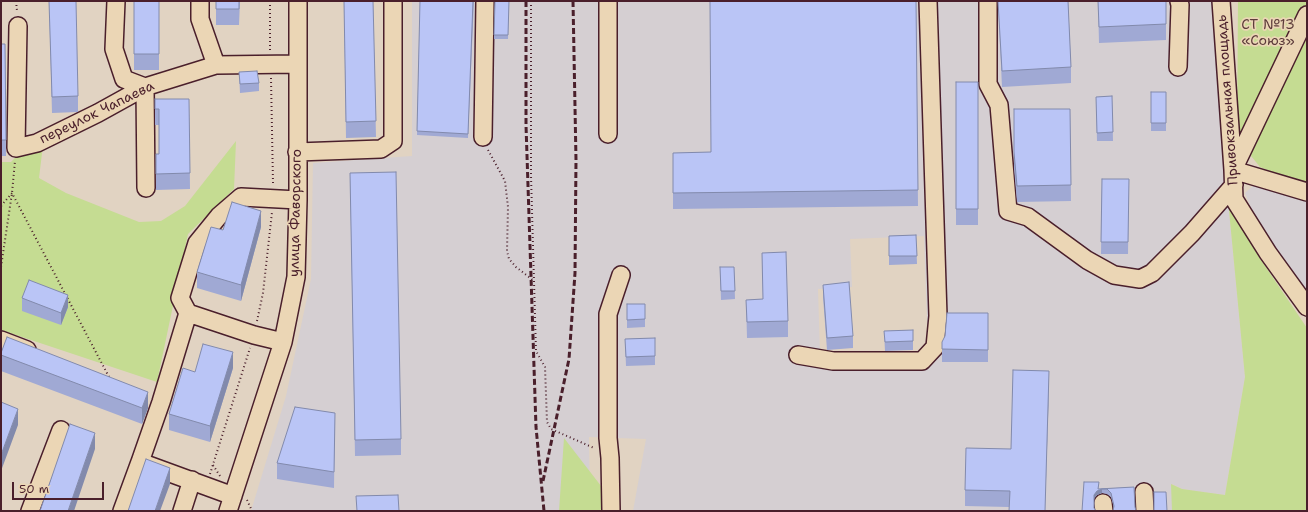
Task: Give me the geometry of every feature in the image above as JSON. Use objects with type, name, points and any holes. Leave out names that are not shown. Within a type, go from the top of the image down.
[{"type":"street","points":[[116,1],[114,49],[124,79],[145,87],[146,188]]},
{"type":"street","points":[[200,1],[200,19],[216,65]]},
{"type":"street","name":"улица Фаворского","points":[[236,502],[283,342],[296,277],[298,200],[298,1]]},
{"type":"street","points":[[297,152],[381,149],[394,141],[393,1]]},
{"type":"street","points":[[483,137],[485,1]]},
{"type":"street","points":[[608,1],[608,134]]},
{"type":"street","points":[[798,355],[833,361],[922,361],[935,347],[938,316],[928,1]]},
{"type":"street","points":[[988,1],[988,84],[999,105],[1008,211],[1028,217],[1087,260],[1114,274],[1140,279],[1152,273],[1192,233],[1234,185],[1307,15]]},
{"type":"street","points":[[1178,67],[1179,1]]},
{"type":"street","name":"Привокзальная площадь","points":[[1221,1],[1234,185]]},
{"type":"street","name":"переулок Чапаева","points":[[18,26],[16,148],[37,143],[145,87],[216,65],[297,64]]},
{"type":"street","points":[[1234,185],[1307,192]]},
{"type":"street","points":[[1234,185],[1268,253],[1307,307]]},
{"type":"street","points":[[283,342],[254,335],[188,313],[180,298],[196,243],[219,216],[241,197],[298,200]]},
{"type":"street","points":[[611,511],[608,438],[608,314],[621,275]]},
{"type":"street","points":[[122,511],[140,462],[154,399],[188,313]]},
{"type":"street","points":[[1,340],[45,357]]},
{"type":"street","points":[[30,511],[61,430]]},
{"type":"street","points":[[140,462],[207,481],[236,502]]},
{"type":"street","points":[[182,511],[207,481]]},
{"type":"street","points":[[1144,492],[1145,511]]},
{"type":"path","points":[[207,481],[254,335],[263,293],[273,199],[270,1]]},
{"type":"path","points":[[531,1],[531,176],[536,351],[546,367],[547,422],[551,429],[594,448],[610,458]]},
{"type":"path","points":[[483,137],[485,145],[505,181],[508,207],[507,251],[509,259],[516,267],[534,281]]},
{"type":"path","points":[[1,267],[12,193],[16,148]]},
{"type":"path","points":[[1,206],[12,193]]},
{"type":"path","points":[[12,193],[111,382]]},
{"type":"path","points":[[207,481],[213,465]]},
{"type":"path","points":[[236,502],[252,511]]},
{"type":"shaded area","points":[[412,1],[1216,1],[1228,200],[1245,377],[1225,495],[1182,489],[1172,484],[1172,511],[633,511],[646,439],[589,437],[590,511],[251,511],[286,396],[311,279],[313,163],[412,156]],"holes":[[[924,236],[928,351],[820,354],[818,289],[852,287],[850,239]]]},
{"type":"shaded area","points":[[1255,184],[1307,199],[1307,292],[1262,236],[1245,193]]},
{"type":"green space","name":"СТ №13 «Союз»","points":[[1238,1],[1307,1],[1307,186],[1260,167],[1247,151],[1237,147]]},
{"type":"green space","points":[[34,138],[43,145],[39,178],[66,193],[139,222],[161,221],[185,206],[236,141],[234,189],[188,234],[157,382],[1,330],[1,162],[11,162]]},
{"type":"green space","points":[[1228,200],[1259,257],[1307,328],[1307,511],[1172,511],[1171,484],[1182,489],[1225,495],[1245,377]]},
{"type":"green space","points":[[564,438],[608,495],[607,511],[559,511]]},
{"type":"building","points":[[49,1],[76,1],[78,96],[52,97]]},
{"type":"building","points":[[134,1],[159,1],[159,54],[134,54]]},
{"type":"building","points":[[216,1],[239,1],[239,9],[216,9]]},
{"type":"building","points":[[344,1],[373,1],[376,121],[346,122]]},
{"type":"building","points":[[420,1],[473,1],[468,134],[417,131]]},
{"type":"building","points":[[495,1],[509,1],[508,35],[494,35]]},
{"type":"building","points":[[710,1],[916,1],[918,190],[673,193],[673,153],[711,152]]},
{"type":"building","points":[[998,1],[1068,1],[1071,67],[1002,71]]},
{"type":"building","points":[[1098,1],[1166,1],[1166,24],[1099,27]]},
{"type":"building","points":[[1,44],[5,44],[6,140],[1,140]]},
{"type":"building","points":[[257,71],[259,83],[240,84],[239,72]]},
{"type":"building","points":[[956,82],[978,82],[978,209],[956,209]]},
{"type":"building","points":[[1151,92],[1166,92],[1166,123],[1151,123]]},
{"type":"building","points":[[1112,96],[1113,132],[1097,133],[1096,97]]},
{"type":"building","points":[[155,99],[189,99],[190,173],[156,174],[156,154],[159,154],[159,109],[155,109]]},
{"type":"building","points":[[1014,109],[1070,109],[1071,185],[1017,186],[1014,152]]},
{"type":"building","points":[[396,172],[401,439],[355,440],[350,173]]},
{"type":"building","points":[[1102,179],[1129,179],[1128,242],[1101,242]]},
{"type":"building","points":[[232,202],[261,211],[241,285],[197,272],[211,227],[223,230]]},
{"type":"building","points":[[916,235],[917,256],[889,256],[889,236]]},
{"type":"building","points":[[786,252],[788,321],[747,322],[746,300],[763,299],[762,253]]},
{"type":"building","points":[[720,267],[734,267],[735,291],[721,291]]},
{"type":"building","points":[[29,280],[68,295],[61,313],[22,298]]},
{"type":"building","points":[[849,282],[853,336],[827,338],[823,285]]},
{"type":"building","points":[[627,304],[645,304],[645,319],[627,320]]},
{"type":"building","points":[[947,313],[988,313],[988,350],[942,349]]},
{"type":"building","points":[[913,330],[913,341],[885,342],[884,331]]},
{"type":"building","points":[[7,337],[148,392],[142,408],[1,355]]},
{"type":"building","points":[[655,338],[655,356],[626,357],[625,339]]},
{"type":"building","points":[[203,344],[233,352],[210,426],[169,414],[183,368],[195,372]]},
{"type":"building","points":[[1013,370],[1049,371],[1045,511],[1009,511],[1010,491],[965,490],[966,448],[1011,449]]},
{"type":"building","points":[[1,402],[18,409],[1,455]]},
{"type":"building","points":[[295,407],[335,413],[334,472],[277,463]]},
{"type":"building","points":[[70,424],[95,433],[68,511],[40,511]]},
{"type":"building","points":[[146,459],[170,468],[155,511],[128,511]]},
{"type":"building","points":[[1084,482],[1099,482],[1098,489],[1134,487],[1136,511],[1113,511],[1114,506],[1111,493],[1107,489],[1102,489],[1097,491],[1094,495],[1094,508],[1096,511],[1082,511]]},
{"type":"building","points":[[1154,492],[1166,492],[1167,511],[1154,511]]},
{"type":"building","points":[[398,495],[399,511],[357,511],[356,496]]},
{"type":"railway","points":[[526,1],[526,125],[536,427],[544,511]]},
{"type":"railway","points":[[543,481],[569,359],[575,273],[576,160],[573,1]]}]
